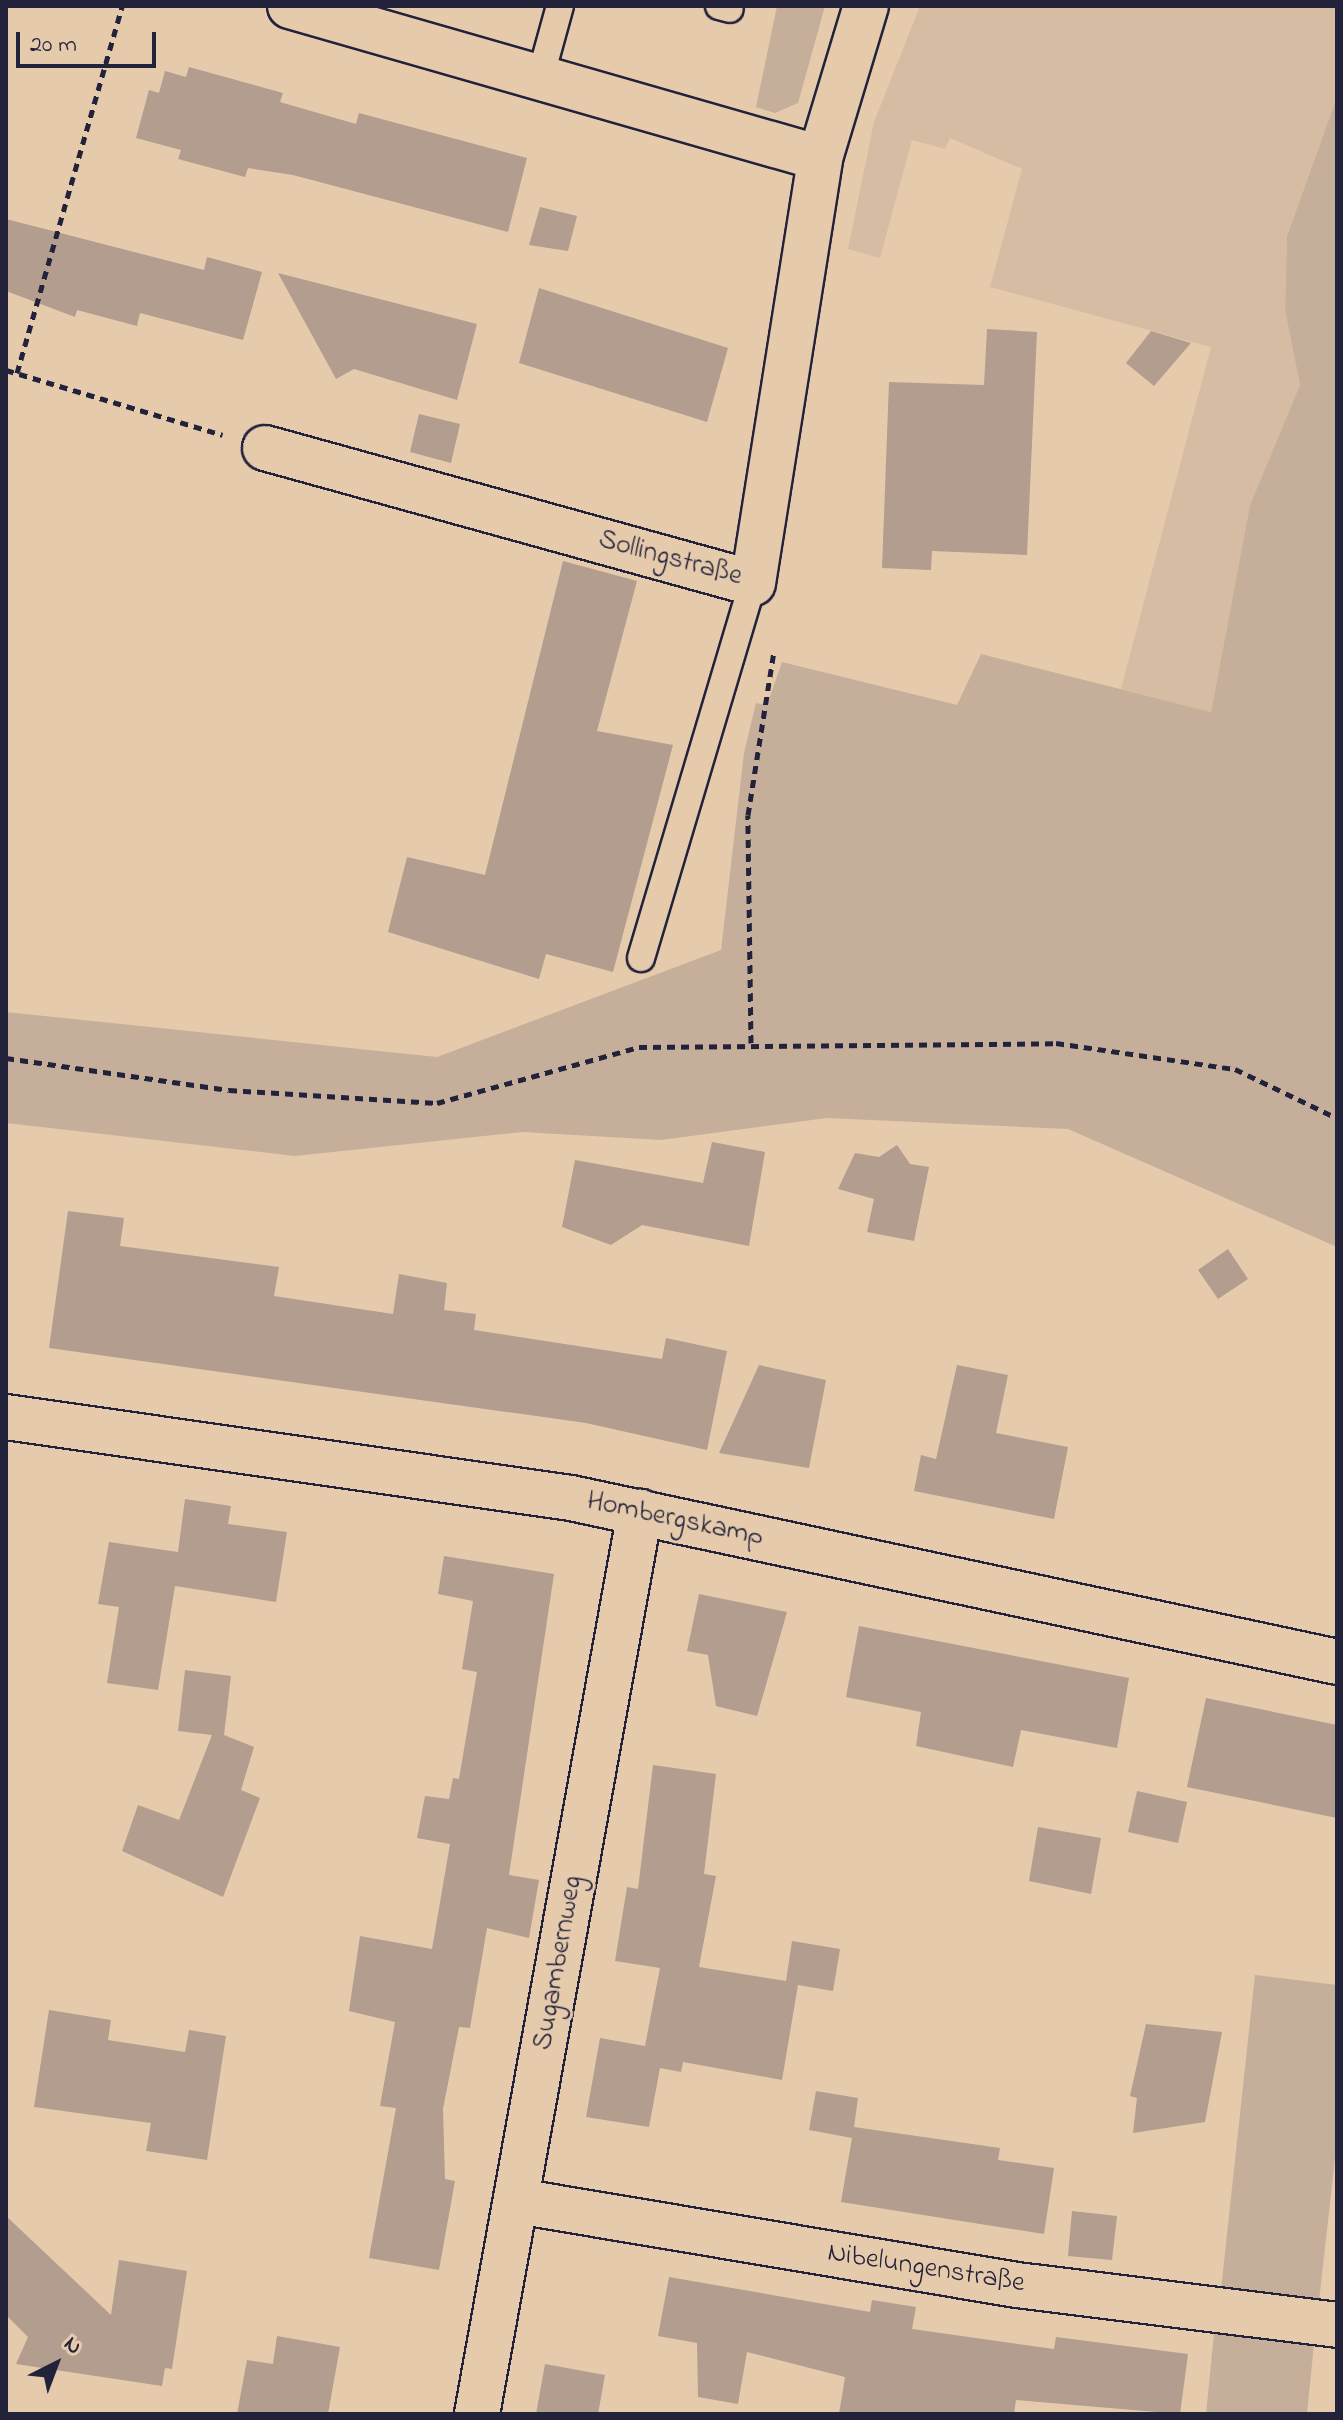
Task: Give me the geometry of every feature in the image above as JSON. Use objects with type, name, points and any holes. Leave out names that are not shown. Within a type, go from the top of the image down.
[{"type":"street","points":[[290,6],[539,82],[820,158]]},
{"type":"street","name":"Sollingstraße","points":[[265,448],[753,583],[820,158],[866,6]]},
{"type":"street","name":"Hombergskamp","points":[[6,1417],[640,1512],[1337,1662]]},
{"type":"street","name":"Sugambernweg","points":[[477,2414],[640,1512]]},
{"type":"street","name":"Nibelungenstraße","points":[[517,2201],[1017,2285],[1337,2325]]},
{"type":"lane","points":[[539,82],[560,6]]},
{"type":"lane","points":[[641,958],[718,722],[753,583]]},
{"type":"path","points":[[17,373],[122,6]]},
{"type":"path","points":[[6,370],[265,448]]},
{"type":"path","points":[[751,1043],[748,815],[758,724],[776,656],[753,583]]},
{"type":"path","points":[[6,1058],[229,1090],[437,1103],[639,1047],[751,1043],[1056,1043],[1235,1069],[1337,1118]]},
{"type":"shaded area","points":[[777,6],[825,6],[798,103],[775,113],[756,107]]},
{"type":"shaded area","points":[[920,6],[1337,6],[1337,97],[1287,236],[1285,310],[1300,385],[1250,505],[1211,712],[1121,689],[1211,347],[990,287],[1022,169],[950,138],[945,149],[912,140],[880,258],[848,249],[874,122]]},
{"type":"shaded area","points":[[1337,97],[1337,1247],[1068,1129],[827,1118],[661,1140],[522,1132],[295,1156],[6,1123],[6,1012],[437,1057],[721,950],[744,753],[756,703],[767,705],[782,662],[957,705],[981,654],[1211,712],[1250,505],[1300,385],[1285,310],[1287,236]]},
{"type":"shaded area","points":[[1255,1975],[1337,1985],[1337,2141],[1318,2310],[1220,2299]]},
{"type":"shaded area","points":[[1214,2333],[1314,2344],[1307,2414],[1206,2414]]},
{"type":"building","points":[[189,67],[283,93],[280,102],[356,124],[359,113],[527,158],[508,232],[293,175],[248,168],[245,177],[178,159],[181,150],[136,138],[149,90],[159,93],[165,71],[186,77]]},
{"type":"building","points":[[540,207],[577,216],[568,251],[529,245]]},
{"type":"building","points":[[6,219],[204,270],[207,257],[262,272],[243,340],[140,313],[137,326],[77,310],[75,317],[6,291]]},
{"type":"building","points":[[278,273],[477,324],[457,400],[354,369],[336,379]]},
{"type":"building","points":[[539,288],[728,348],[707,422],[519,363]]},
{"type":"building","points":[[987,329],[1037,332],[1027,555],[932,551],[931,570],[882,568],[889,382],[984,385]]},
{"type":"building","points":[[1151,331],[1191,343],[1154,386],[1126,363]]},
{"type":"building","points":[[419,414],[460,424],[451,463],[410,452]]},
{"type":"building","points":[[563,561],[637,581],[597,731],[673,745],[613,972],[546,954],[539,979],[388,932],[407,857],[485,875]]},
{"type":"building","points":[[712,1142],[765,1152],[749,1246],[642,1225],[611,1245],[562,1227],[575,1160],[703,1183]]},
{"type":"building","points":[[897,1145],[910,1164],[929,1167],[914,1241],[867,1232],[874,1199],[838,1189],[855,1153],[879,1157]]},
{"type":"building","points":[[68,1211],[124,1218],[120,1246],[279,1267],[274,1296],[393,1314],[399,1274],[447,1283],[444,1310],[476,1314],[474,1330],[662,1359],[666,1338],[727,1351],[707,1450],[586,1423],[49,1348]]},
{"type":"building","points":[[1228,1249],[1248,1279],[1218,1299],[1198,1270]]},
{"type":"building","points":[[759,1365],[826,1380],[809,1468],[719,1453]]},
{"type":"building","points":[[957,1365],[1008,1375],[996,1433],[1068,1447],[1054,1519],[914,1491],[921,1455],[936,1459]]},
{"type":"building","points":[[185,1499],[231,1506],[228,1524],[287,1532],[276,1602],[175,1586],[158,1690],[107,1683],[119,1607],[98,1604],[109,1542],[178,1552]]},
{"type":"building","points":[[444,1556],[554,1574],[509,1875],[539,1880],[529,1938],[487,1928],[470,2028],[459,2027],[443,2109],[445,2179],[455,2181],[439,2270],[369,2258],[396,2108],[380,2106],[395,2022],[349,2011],[360,1936],[432,1949],[450,1844],[417,1838],[425,1796],[449,1799],[453,1778],[459,1779],[477,1672],[462,1669],[473,1601],[438,1594]]},
{"type":"building","points":[[699,1594],[787,1612],[757,1716],[716,1706],[708,1655],[687,1651]]},
{"type":"building","points":[[859,1626],[1129,1678],[1117,1748],[1021,1730],[1013,1767],[916,1746],[921,1712],[846,1697]]},
{"type":"building","points":[[185,1670],[231,1676],[224,1735],[254,1747],[241,1790],[260,1798],[223,1897],[122,1851],[138,1805],[179,1820],[212,1735],[178,1731]]},
{"type":"building","points":[[1206,1698],[1337,1725],[1337,1818],[1187,1787]]},
{"type":"building","points":[[653,1765],[716,1774],[704,1874],[716,1876],[699,1967],[786,1981],[792,1941],[840,1949],[833,1991],[798,1985],[782,2080],[683,2062],[681,2072],[660,2068],[649,2127],[586,2117],[600,2038],[645,2046],[660,1968],[615,1961],[627,1887],[638,1889]]},
{"type":"building","points":[[1137,1791],[1187,1802],[1178,1843],[1128,1832]]},
{"type":"building","points":[[1038,1827],[1101,1838],[1091,1894],[1029,1881]]},
{"type":"building","points":[[49,2010],[111,2020],[108,2040],[185,2052],[189,2030],[226,2036],[207,2160],[146,2151],[151,2123],[34,2107]]},
{"type":"building","points":[[1146,2024],[1222,2032],[1205,2122],[1133,2133],[1137,2098],[1130,2096]]},
{"type":"building","points":[[816,2091],[858,2098],[854,2127],[1000,2148],[998,2160],[1054,2168],[1044,2234],[841,2202],[852,2138],[809,2130]]},
{"type":"building","points":[[1072,2211],[1117,2216],[1112,2260],[1068,2256]]},
{"type":"building","points":[[6,2216],[111,2315],[119,2260],[187,2271],[172,2369],[165,2368],[162,2386],[16,2364],[28,2337],[6,2315]]},
{"type":"building","points":[[669,2277],[870,2312],[872,2300],[916,2307],[912,2329],[1054,2349],[1056,2337],[1188,2354],[1180,2414],[1016,2400],[1014,2414],[839,2414],[845,2377],[747,2352],[738,2404],[698,2397],[697,2343],[658,2336]]},
{"type":"building","points":[[277,2336],[340,2347],[328,2414],[237,2414],[247,2360],[273,2364]]},
{"type":"building","points":[[545,2364],[605,2375],[598,2414],[536,2414]]}]
